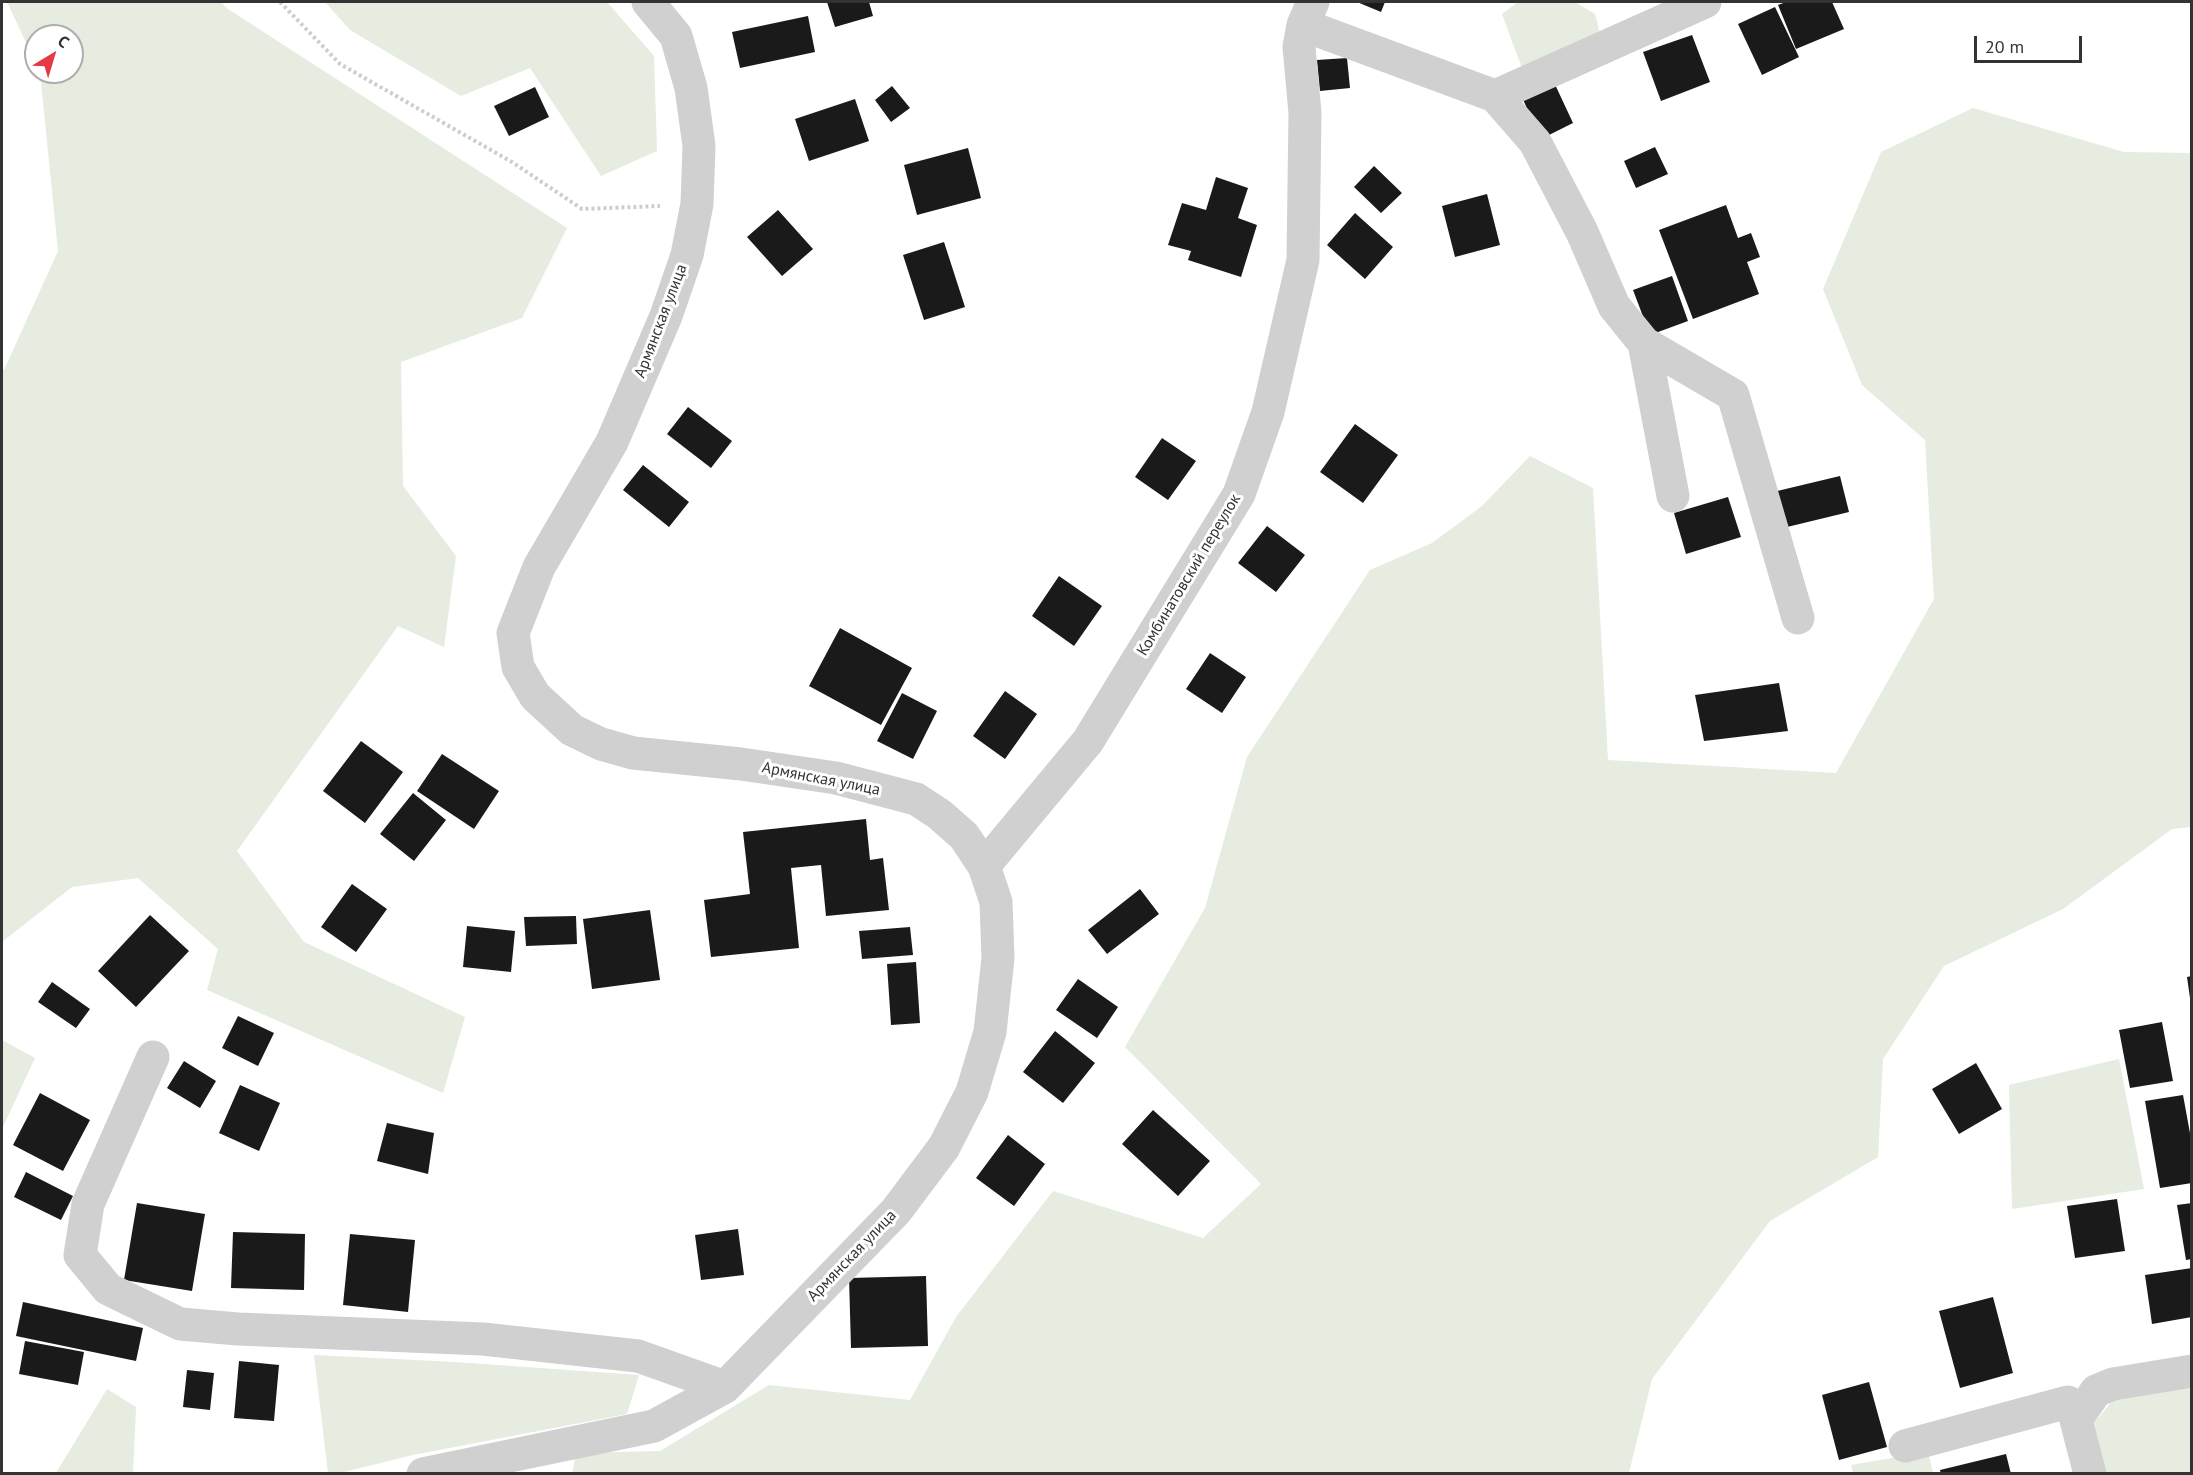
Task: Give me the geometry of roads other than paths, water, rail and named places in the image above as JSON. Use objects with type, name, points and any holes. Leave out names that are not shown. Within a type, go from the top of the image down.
[{"type":"street","name":"Армянская улица","points":[[423,1473],[654,1426],[725,1387],[896,1211],[945,1147],[972,1092],[990,1032],[998,958],[996,902],[984,866],[964,836],[916,799],[836,778],[741,764],[633,753],[601,744],[572,730],[535,696],[518,666],[513,633],[539,567],[612,442],[657,337],[687,255],[697,204],[699,146],[691,88],[676,36],[648,2]]},
{"type":"street","points":[[676,36],[679,2]]},
{"type":"street","points":[[1705,2],[1495,96],[1535,142],[1582,232],[1614,306],[1644,343],[1733,395],[1798,618]]},
{"type":"street","name":"Комбинатовский переулок","points":[[984,866],[1088,741],[1239,494],[1268,412],[1303,260],[1305,113],[1299,47],[1308,13],[1495,96]]},
{"type":"street","points":[[1644,343],[1673,496]]},
{"type":"street","points":[[153,1057],[88,1204],[80,1255],[108,1289],[180,1324],[238,1329],[483,1339],[638,1356],[725,1387]]},
{"type":"street","points":[[2090,1473],[2076,1420],[2096,1391],[2113,1383],[2192,1371]]},
{"type":"street","points":[[1905,1446],[2068,1402]]}]
